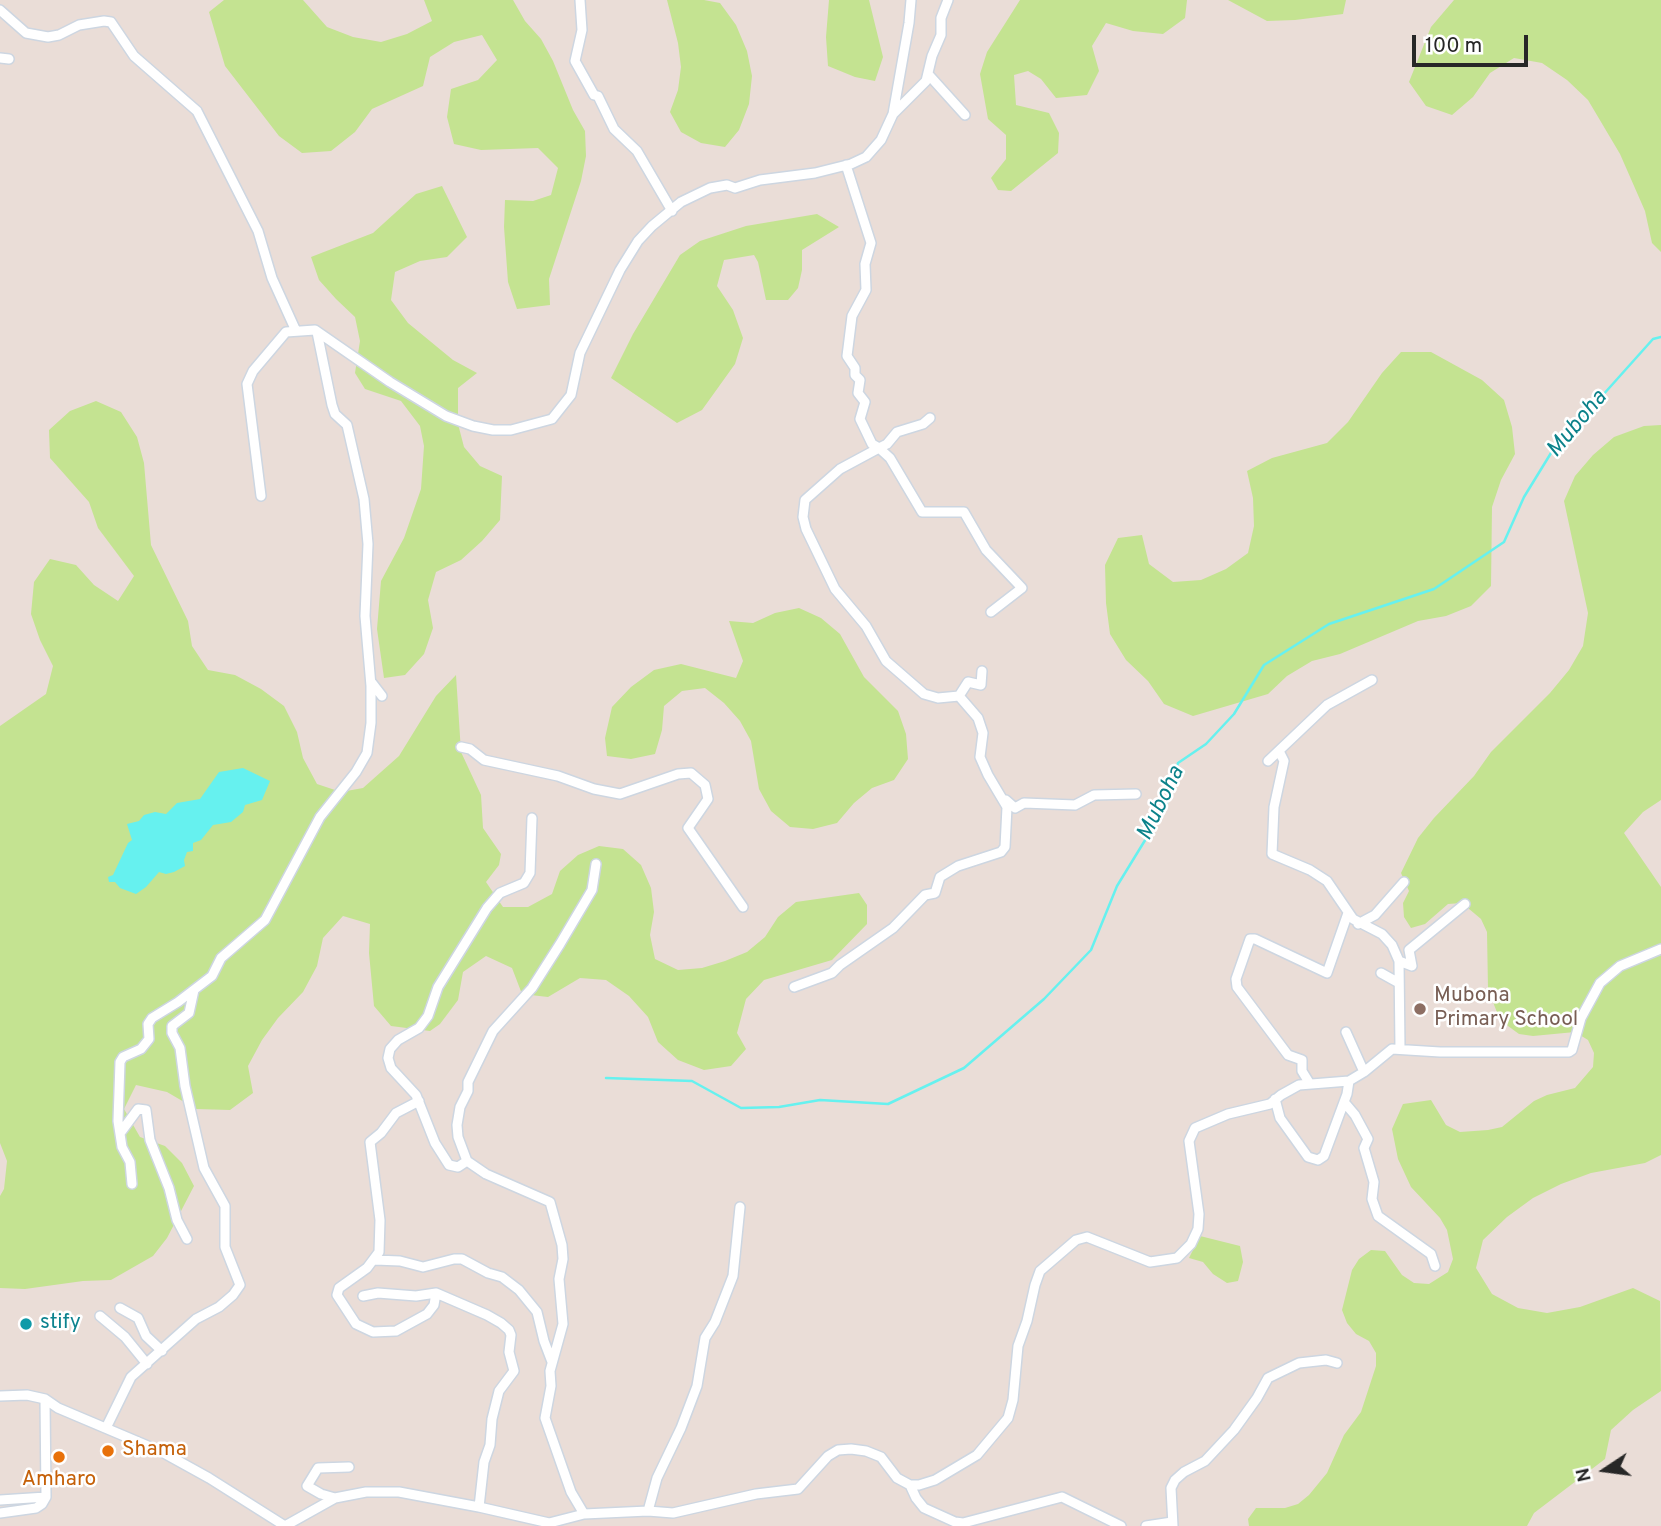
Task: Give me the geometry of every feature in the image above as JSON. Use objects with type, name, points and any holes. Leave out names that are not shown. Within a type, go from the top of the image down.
[{"type":"street","points":[[580,0],[582,30],[575,61],[594,95],[598,96],[614,129],[637,151],[672,211]]},
{"type":"street","points":[[261,496],[247,384],[253,371],[286,332],[315,330],[390,382],[446,416],[493,430],[511,430],[552,419],[571,395],[580,353],[628,254],[652,226],[681,202],[710,188],[727,185],[736,188],[760,180],[815,173],[858,161],[875,149],[892,114],[911,0]]},
{"type":"street","points":[[892,114],[926,81],[941,35],[942,18],[948,0]]},
{"type":"street","points":[[0,10],[26,33],[48,37],[60,35],[79,25],[111,22],[134,56],[197,111],[258,231],[272,278],[296,331]]},
{"type":"street","points":[[928,74],[965,115]]},
{"type":"street","points":[[846,165],[871,243],[865,264],[866,290],[852,316],[847,356],[860,380],[858,393],[865,402],[860,419],[873,444],[890,458],[922,512],[964,512],[986,550],[1022,589],[991,612]]},
{"type":"street","points":[[132,1184],[130,1162],[122,1147],[117,1104],[120,1062],[123,1057],[141,1049],[149,1039],[148,1024],[152,1018],[212,976],[221,958],[265,920],[320,817],[356,772],[367,753],[371,723],[371,682],[365,616],[368,544],[362,484],[347,425],[335,414],[332,405],[317,332]]},
{"type":"street","points":[[930,418],[923,424],[897,432],[887,444],[840,469],[805,500],[803,517],[835,590],[866,626],[886,661],[924,694],[938,698],[959,696]]},
{"type":"street","points":[[959,696],[968,682],[981,685],[982,671]]},
{"type":"street","points":[[1268,761],[1327,705],[1372,680]]},
{"type":"street","points":[[371,682],[382,696]]},
{"type":"street","points":[[794,987],[832,973],[839,965],[893,928],[925,895],[935,893],[940,877],[957,866],[1002,852],[1007,807],[980,757],[982,733],[978,718],[959,696]]},
{"type":"street","points":[[461,747],[470,749],[484,761],[558,776],[594,789],[620,794],[691,773],[705,785],[708,799],[688,828],[743,907]]},
{"type":"street","points":[[1279,751],[1284,761],[1274,807],[1272,854],[1310,870],[1327,881],[1358,924],[1382,934],[1392,945],[1399,961],[1400,1049]]},
{"type":"street","points":[[999,795],[1016,808],[1024,803],[1075,805],[1094,795],[1136,794]]},
{"type":"street","points":[[467,1161],[458,1167],[449,1165],[435,1143],[419,1101],[412,1089],[391,1068],[388,1058],[390,1049],[398,1040],[419,1028],[428,1016],[438,987],[487,908],[500,893],[524,883],[530,873],[532,818]]},
{"type":"street","points":[[552,1364],[563,1331],[559,1279],[563,1259],[560,1235],[550,1202],[486,1174],[467,1161],[458,1137],[457,1125],[460,1107],[468,1091],[468,1082],[494,1031],[532,988],[593,890],[596,864]]},
{"type":"street","points":[[1358,924],[1375,915],[1404,882]]},
{"type":"street","points":[[1399,961],[1412,966],[1409,950],[1465,904]]},
{"type":"street","points":[[1310,1084],[1302,1071],[1302,1060],[1288,1055],[1237,986],[1236,979],[1250,940],[1255,939],[1327,973],[1348,913]]},
{"type":"street","points":[[0,1396],[27,1395],[45,1399],[58,1408],[162,1452],[285,1526],[335,1498],[357,1493],[399,1492],[479,1507],[551,1525],[584,1514],[648,1511],[673,1513],[757,1494],[798,1489],[828,1456],[838,1450],[866,1451],[881,1457],[897,1478],[910,1485],[919,1485],[935,1480],[977,1455],[1008,1418],[1013,1400],[1018,1346],[1040,1271],[1076,1240],[1087,1237],[1150,1262],[1177,1258],[1191,1244],[1199,1222],[1199,1202],[1189,1141],[1195,1128],[1228,1114],[1270,1104],[1297,1086],[1349,1081],[1389,1050],[1569,1052],[1572,1050],[1581,1018],[1600,983],[1620,965],[1661,949]]},
{"type":"street","points":[[1381,973],[1399,984]]},
{"type":"street","points":[[106,1428],[131,1377],[196,1320],[219,1307],[240,1285],[225,1247],[225,1206],[204,1168],[191,1120],[180,1048],[172,1033],[172,1027],[189,1013],[194,990]]},
{"type":"street","points":[[1346,1032],[1364,1072]]},
{"type":"street","points":[[1275,1099],[1280,1118],[1308,1157],[1315,1160],[1324,1156],[1349,1081]]},
{"type":"street","points":[[419,1101],[396,1113],[381,1133],[370,1142],[381,1235],[379,1252],[374,1260],[338,1288],[337,1295],[356,1324],[366,1330],[396,1331],[431,1311],[436,1293]]},
{"type":"street","points":[[1344,1102],[1355,1115],[1367,1139],[1364,1148],[1374,1182],[1373,1199],[1378,1216],[1431,1254],[1435,1266]]},
{"type":"street","points":[[121,1132],[138,1109],[146,1110],[150,1140],[169,1188],[177,1220],[187,1239]]},
{"type":"street","points":[[648,1511],[657,1478],[697,1386],[705,1338],[715,1322],[733,1276],[740,1207]]},
{"type":"street","points":[[374,1260],[400,1261],[422,1267],[463,1259],[488,1273],[502,1277],[519,1290],[537,1312],[549,1350],[552,1364],[551,1387],[545,1418],[571,1492],[584,1514]]},
{"type":"street","points":[[363,1296],[378,1293],[416,1296],[436,1293],[453,1298],[501,1323],[511,1335],[509,1352],[514,1371],[499,1391],[492,1419],[490,1445],[484,1462],[479,1507]]},
{"type":"street","points":[[120,1308],[138,1318],[146,1336],[162,1352]]},
{"type":"street","points":[[100,1316],[125,1337],[147,1364]]},
{"type":"street","points":[[1146,1526],[1172,1524],[1171,1488],[1175,1480],[1205,1461],[1234,1430],[1268,1378],[1299,1363],[1326,1360],[1337,1363]]},
{"type":"street","points":[[0,1513],[36,1508],[46,1497],[45,1399]]},
{"type":"street","points":[[335,1498],[307,1486],[318,1468],[349,1467]]},
{"type":"street","points":[[910,1485],[924,1508],[954,1522],[962,1523],[1062,1497],[1121,1526]]},
{"type":"street","points":[[0,1500],[46,1497]]},
{"type":"green space","points":[[224,0],[303,0],[327,27],[353,37],[381,42],[407,34],[432,21],[424,0],[513,0],[525,21],[541,39],[585,131],[586,156],[581,181],[549,279],[550,305],[517,309],[508,282],[505,200],[533,201],[551,195],[558,168],[538,148],[481,150],[454,144],[447,117],[451,89],[478,80],[497,60],[482,35],[454,42],[430,57],[423,86],[372,109],[355,132],[331,151],[302,153],[279,136],[225,66],[209,12]]},
{"type":"green space","points":[[667,0],[720,3],[736,25],[747,51],[752,76],[749,104],[739,130],[725,147],[701,143],[681,132],[670,112],[678,90],[681,67]]},
{"type":"green space","points":[[829,0],[869,0],[883,57],[875,81],[855,77],[828,66],[826,37]]},
{"type":"green space","points":[[1020,0],[1187,0],[1185,18],[1163,34],[1133,31],[1106,23],[1092,46],[1099,71],[1087,95],[1056,98],[1041,79],[1028,71],[1014,75],[1016,105],[1049,113],[1059,133],[1058,153],[1011,191],[998,190],[991,178],[1006,159],[1006,135],[988,119],[980,74],[987,52]]},
{"type":"green space","points":[[1228,0],[1346,0],[1343,14],[1267,21]]},
{"type":"green space","points":[[1454,0],[1661,0],[1661,252],[1652,243],[1645,211],[1620,154],[1588,100],[1567,80],[1542,63],[1514,58],[1490,73],[1473,97],[1452,115],[1426,106],[1409,82],[1431,27]]},
{"type":"green space","points":[[442,186],[467,237],[447,257],[420,261],[395,272],[391,300],[408,323],[453,360],[477,373],[458,388],[458,424],[464,447],[480,466],[502,476],[500,520],[461,560],[436,572],[428,600],[433,628],[424,654],[405,675],[384,678],[377,629],[381,581],[404,538],[421,489],[424,446],[420,426],[401,401],[365,389],[355,373],[360,341],[355,317],[319,280],[311,257],[373,233],[416,194]]},
{"type":"green space","points":[[817,214],[839,227],[802,250],[798,288],[788,300],[766,300],[754,255],[724,260],[717,286],[733,310],[743,338],[735,364],[702,410],[677,423],[611,378],[633,334],[680,255],[700,241],[746,226]]},
{"type":"green space","points":[[1401,352],[1431,352],[1482,380],[1504,400],[1512,427],[1515,454],[1501,480],[1492,507],[1491,586],[1471,606],[1446,616],[1418,621],[1340,654],[1312,661],[1287,676],[1268,694],[1193,716],[1164,704],[1148,681],[1126,660],[1110,634],[1105,565],[1118,538],[1142,535],[1149,564],[1173,582],[1201,580],[1226,569],[1248,553],[1254,526],[1253,498],[1247,471],[1272,458],[1327,443],[1348,422],[1382,373]]},
{"type":"green space","points":[[96,401],[121,412],[137,437],[144,463],[151,545],[188,621],[192,646],[208,670],[235,675],[284,706],[297,732],[303,758],[317,784],[341,792],[363,788],[399,756],[436,696],[456,675],[461,752],[481,795],[483,828],[501,854],[499,865],[486,882],[503,907],[528,907],[552,894],[560,871],[578,855],[599,846],[623,849],[641,865],[651,888],[654,912],[650,935],[655,959],[678,970],[702,968],[747,952],[765,937],[778,917],[796,902],[859,893],[867,905],[867,924],[832,960],[764,980],[746,999],[737,1033],[746,1049],[731,1066],[704,1070],[678,1060],[658,1042],[648,1017],[629,996],[606,980],[580,978],[548,997],[522,994],[512,968],[486,956],[463,972],[458,1000],[440,1024],[430,1031],[391,1026],[374,1006],[369,953],[370,924],[343,916],[323,938],[317,966],[303,992],[278,1018],[248,1066],[253,1093],[230,1110],[196,1109],[167,1092],[136,1085],[124,1109],[140,1137],[165,1146],[182,1163],[194,1186],[167,1238],[153,1256],[111,1280],[25,1289],[0,1288],[0,1196],[4,1189],[7,1161],[0,1143],[0,726],[46,694],[53,666],[31,614],[34,582],[50,559],[76,565],[94,585],[118,601],[134,576],[98,528],[89,502],[50,458],[49,430],[70,411]]},
{"type":"green space","points":[[1661,425],[1661,800],[1643,812],[1624,833],[1661,887],[1661,1155],[1645,1163],[1591,1173],[1533,1198],[1507,1217],[1483,1240],[1476,1268],[1492,1294],[1518,1308],[1547,1313],[1580,1307],[1633,1288],[1660,1301],[1661,1391],[1633,1410],[1611,1430],[1605,1459],[1534,1513],[1527,1526],[1249,1526],[1248,1519],[1256,1508],[1285,1508],[1298,1504],[1309,1495],[1327,1473],[1344,1435],[1361,1412],[1376,1366],[1376,1353],[1369,1341],[1356,1334],[1347,1323],[1342,1310],[1352,1270],[1359,1259],[1371,1250],[1385,1251],[1402,1275],[1414,1283],[1429,1284],[1448,1272],[1453,1259],[1447,1230],[1440,1218],[1411,1187],[1398,1159],[1392,1129],[1403,1104],[1431,1100],[1446,1125],[1460,1132],[1488,1130],[1502,1127],[1534,1101],[1575,1088],[1593,1067],[1594,1053],[1588,1040],[1575,1032],[1533,1036],[1519,1034],[1498,1015],[1488,989],[1487,932],[1481,919],[1462,903],[1448,904],[1425,924],[1411,928],[1404,917],[1403,903],[1409,891],[1401,873],[1418,838],[1434,818],[1474,776],[1491,752],[1550,693],[1569,670],[1583,646],[1588,613],[1564,501],[1575,476],[1593,455],[1614,437],[1644,426]]},
{"type":"green space","points":[[799,608],[821,618],[840,634],[864,677],[898,711],[906,734],[908,759],[894,780],[872,788],[854,803],[837,823],[813,829],[790,827],[771,811],[759,789],[751,741],[740,721],[724,703],[705,688],[682,691],[664,706],[662,730],[655,754],[631,759],[607,756],[605,738],[612,707],[631,687],[654,670],[681,664],[736,678],[743,661],[729,621],[753,623],[775,613]]},
{"type":"green space","points":[[1200,1236],[1240,1246],[1243,1262],[1238,1281],[1227,1283],[1213,1274],[1203,1262],[1189,1258]]},
{"type":"water","points":[[243,768],[270,781],[262,800],[245,805],[243,812],[231,822],[213,825],[201,840],[193,843],[193,851],[187,852],[184,860],[185,866],[166,874],[159,872],[136,894],[120,888],[115,882],[109,882],[108,877],[113,875],[132,840],[127,824],[155,812],[166,814],[177,803],[200,799],[219,772]]},
{"type":"waterway","name":"Muboha","points":[[606,1078],[692,1081],[741,1108],[779,1107],[820,1100],[888,1104],[964,1068],[1044,999],[1091,950],[1117,886],[1166,806],[1178,763],[1206,744],[1234,714],[1264,665],[1329,624],[1434,589],[1504,542],[1524,497],[1551,453],[1653,339],[1661,337]]},
{"type":"place","name":"Mubona Primary School","points":[[1420,1009]]},
{"type":"place","name":"stify","points":[[26,1324]]},
{"type":"place","name":"Shama","points":[[108,1451]]},
{"type":"place","name":"Amharo","points":[[59,1457]]}]
